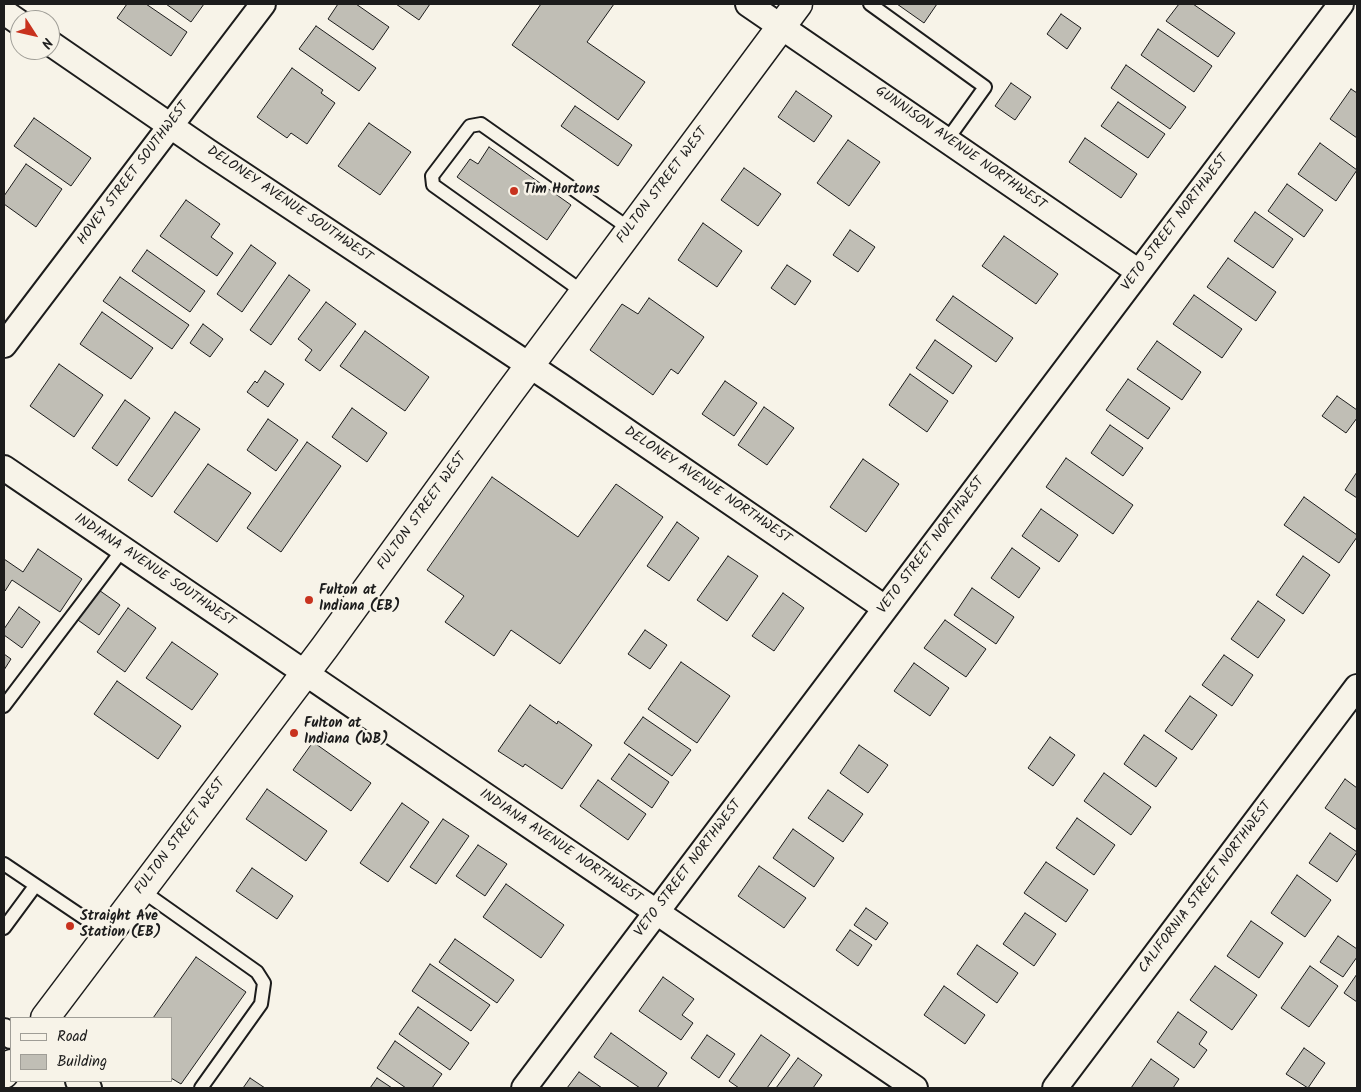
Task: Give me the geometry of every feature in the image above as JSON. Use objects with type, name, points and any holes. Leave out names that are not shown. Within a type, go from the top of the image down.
[{"type":"main road","name":"FULTON STREET WEST","points":[[46,1017],[325,647],[529,365],[798,4]]},
{"type":"street","name":"HOVEY STREET SOUTHWEST","points":[[4,345],[264,4]]},
{"type":"street","name":"GUNNISON AVENUE NORTHWEST","points":[[748,4],[1138,272]]},
{"type":"street","name":"VETO STREET NORTHWEST","points":[[524,1088],[1341,4]]},
{"type":"street","name":"DELONEY AVENUE SOUTHWEST","points":[[60,51],[529,365]]},
{"type":"street","name":"DELONEY AVENUE NORTHWEST","points":[[529,365],[885,608]]},
{"type":"street","name":"INDIANA AVENUE SOUTHWEST","points":[[4,468],[304,673]]},
{"type":"street","name":"INDIANA AVENUE NORTHWEST","points":[[304,673],[915,1088]]},
{"type":"street","name":"CALIFORNIA STREET NORTHWEST","points":[[1056,1088],[1357,687]]},
{"type":"lane","points":[[870,4],[985,87],[947,140]]},
{"type":"lane","points":[[583,292],[432,185],[432,176],[470,126],[481,124],[630,230]]},
{"type":"lane","points":[[4,706],[123,549]]},
{"type":"lane","points":[[4,864],[108,934]]},
{"type":"lane","points":[[4,928],[35,886]]},
{"type":"lane","points":[[141,890],[257,972],[264,983],[261,1004],[201,1088]]},
{"type":"building","points":[[127,4],[146,4],[187,32],[171,56],[117,18]]},
{"type":"building","points":[[166,4],[204,4],[191,22]]},
{"type":"building","points":[[338,4],[356,4],[389,27],[373,50],[328,19]]},
{"type":"building","points":[[396,4],[430,4],[419,20]]},
{"type":"building","points":[[541,4],[614,4],[587,42],[645,82],[618,120],[512,45]]},
{"type":"building","points":[[897,4],[937,4],[924,23]]},
{"type":"building","points":[[1179,4],[1193,4],[1235,33],[1218,57],[1166,21]]},
{"type":"building","points":[[1061,14],[1081,28],[1067,49],[1047,34]]},
{"type":"building","points":[[316,26],[376,68],[359,91],[299,49]]},
{"type":"building","points":[[1158,29],[1212,66],[1194,92],[1141,55]]},
{"type":"building","points":[[1126,65],[1186,107],[1170,129],[1111,88]]},
{"type":"building","points":[[292,68],[323,90],[321,93],[335,103],[307,144],[291,133],[287,138],[257,117]]},
{"type":"building","points":[[1011,83],[1031,97],[1015,120],[995,106]]},
{"type":"building","points":[[1351,89],[1357,93],[1357,138],[1330,119]]},
{"type":"building","points":[[796,91],[832,116],[814,142],[778,117]]},
{"type":"building","points":[[1118,102],[1165,134],[1148,158],[1101,126]]},
{"type":"building","points":[[575,106],[632,145],[618,166],[561,126]]},
{"type":"building","points":[[34,118],[91,158],[71,186],[14,146]]},
{"type":"building","points":[[369,123],[411,152],[380,195],[338,166]]},
{"type":"building","points":[[1085,138],[1137,174],[1121,198],[1069,162]]},
{"type":"building","points":[[848,140],[880,162],[849,206],[817,183]]},
{"type":"building","points":[[1320,143],[1357,170],[1336,201],[1298,174]]},
{"type":"building","name":"Tim Hortons","points":[[489,147],[571,205],[547,240],[457,177],[470,159],[478,164]]},
{"type":"building","points":[[26,164],[62,189],[36,227],[4,204],[4,196]]},
{"type":"building","points":[[744,168],[781,194],[758,226],[721,200]]},
{"type":"building","points":[[1287,184],[1323,210],[1304,237],[1268,211]]},
{"type":"building","points":[[186,200],[220,224],[211,237],[233,253],[217,276],[160,236]]},
{"type":"building","points":[[1255,212],[1293,239],[1273,268],[1234,241]]},
{"type":"building","points":[[703,223],[742,251],[717,287],[678,260]]},
{"type":"building","points":[[850,230],[875,247],[858,272],[833,255]]},
{"type":"building","points":[[1004,236],[1058,274],[1036,304],[982,266]]},
{"type":"building","points":[[251,245],[276,263],[242,312],[217,294]]},
{"type":"building","points":[[147,250],[205,291],[190,312],[132,271]]},
{"type":"building","points":[[1228,258],[1276,292],[1256,321],[1207,287]]},
{"type":"building","points":[[787,265],[811,281],[795,305],[771,288]]},
{"type":"building","points":[[289,275],[310,290],[271,345],[250,330]]},
{"type":"building","points":[[120,277],[189,325],[172,349],[103,301]]},
{"type":"building","points":[[1194,295],[1242,329],[1222,358],[1173,324]]},
{"type":"building","points":[[953,296],[1013,338],[996,362],[936,320]]},
{"type":"building","points":[[649,298],[704,337],[678,374],[671,369],[653,395],[590,350],[622,304],[638,314]]},
{"type":"building","points":[[326,302],[356,324],[320,371],[305,360],[312,350],[298,339]]},
{"type":"building","points":[[102,312],[153,348],[131,379],[80,344]]},
{"type":"building","points":[[203,324],[223,339],[210,357],[190,343]]},
{"type":"building","points":[[365,331],[429,377],[405,411],[340,366]]},
{"type":"building","points":[[935,340],[972,366],[953,394],[916,368]]},
{"type":"building","points":[[1157,341],[1201,372],[1182,400],[1137,369]]},
{"type":"building","points":[[59,364],[103,395],[74,437],[30,406]]},
{"type":"building","points":[[265,371],[284,384],[268,407],[247,392],[255,381],[257,383]]},
{"type":"building","points":[[910,374],[948,401],[927,432],[889,405]]},
{"type":"building","points":[[1128,379],[1170,408],[1148,439],[1106,410]]},
{"type":"building","points":[[725,381],[757,403],[734,436],[702,414]]},
{"type":"building","points":[[1337,396],[1357,410],[1357,418],[1346,433],[1322,416]]},
{"type":"building","points":[[125,400],[150,418],[117,466],[92,448]]},
{"type":"building","points":[[764,407],[794,428],[767,465],[738,445]]},
{"type":"building","points":[[352,408],[387,433],[367,462],[332,437]]},
{"type":"building","points":[[175,412],[200,429],[152,497],[128,480]]},
{"type":"building","points":[[268,419],[298,440],[276,471],[247,450]]},
{"type":"building","points":[[1110,425],[1143,448],[1123,476],[1091,453]]},
{"type":"building","points":[[307,442],[341,466],[281,552],[247,528]]},
{"type":"building","points":[[1066,458],[1133,505],[1113,534],[1046,487]]},
{"type":"building","points":[[863,459],[899,484],[866,532],[830,507]]},
{"type":"building","points":[[208,464],[251,493],[217,542],[174,512]]},
{"type":"building","points":[[1357,472],[1357,498],[1345,490]]},
{"type":"building","points":[[492,477],[578,537],[616,484],[663,517],[560,664],[511,630],[494,656],[445,622],[464,596],[427,570]]},
{"type":"building","points":[[1304,497],[1357,535],[1339,563],[1284,525]]},
{"type":"building","points":[[1041,509],[1078,535],[1059,562],[1022,536]]},
{"type":"building","points":[[677,522],[699,538],[669,581],[647,566]]},
{"type":"building","points":[[1012,548],[1040,568],[1019,598],[991,578]]},
{"type":"building","points":[[38,549],[82,579],[60,612],[12,580],[4,590],[4,559],[23,572]]},
{"type":"building","points":[[728,556],[758,576],[727,621],[697,600]]},
{"type":"building","points":[[1303,556],[1330,575],[1303,614],[1276,595]]},
{"type":"building","points":[[96,588],[120,605],[99,635],[75,618]]},
{"type":"building","points":[[972,588],[1014,617],[996,644],[954,615]]},
{"type":"building","points":[[783,593],[804,608],[774,651],[752,636]]},
{"type":"building","points":[[1258,601],[1285,620],[1258,658],[1231,639]]},
{"type":"building","points":[[19,607],[40,622],[22,648],[4,635],[4,629]]},
{"type":"building","points":[[128,608],[156,628],[125,672],[97,652]]},
{"type":"building","points":[[945,620],[986,649],[966,677],[924,648]]},
{"type":"building","points":[[645,630],[667,645],[650,669],[628,654]]},
{"type":"building","points":[[172,642],[218,674],[192,710],[146,678]]},
{"type":"building","points":[[4,654],[11,659],[4,670]]},
{"type":"building","points":[[1224,655],[1253,675],[1232,706],[1202,685]]},
{"type":"building","points":[[681,662],[730,696],[697,743],[648,709]]},
{"type":"building","points":[[914,663],[949,688],[930,716],[894,691]]},
{"type":"building","points":[[117,681],[181,726],[158,759],[94,714]]},
{"type":"building","points":[[1190,696],[1217,715],[1192,750],[1165,731]]},
{"type":"building","points":[[530,705],[557,724],[558,721],[592,745],[562,789],[525,764],[523,767],[498,751]]},
{"type":"building","points":[[643,717],[691,750],[672,776],[624,743]]},
{"type":"building","points":[[1144,735],[1177,758],[1156,787],[1124,764]]},
{"type":"building","points":[[1050,737],[1075,755],[1053,786],[1028,768]]},
{"type":"building","points":[[313,742],[371,783],[351,811],[293,770]]},
{"type":"building","points":[[859,745],[888,765],[868,793],[840,773]]},
{"type":"building","points":[[629,754],[669,782],[652,808],[611,779]]},
{"type":"building","points":[[1104,773],[1151,807],[1131,835],[1084,801]]},
{"type":"building","points":[[1345,779],[1357,788],[1357,830],[1325,808]]},
{"type":"building","points":[[598,780],[646,814],[628,840],[580,806]]},
{"type":"building","points":[[267,789],[327,831],[306,861],[246,819]]},
{"type":"building","points":[[828,790],[863,814],[843,842],[808,818]]},
{"type":"building","points":[[402,803],[429,822],[388,882],[360,863]]},
{"type":"building","points":[[1077,818],[1115,845],[1094,875],[1056,848]]},
{"type":"building","points":[[443,819],[469,836],[436,884],[410,867]]},
{"type":"building","points":[[793,829],[834,858],[814,887],[773,858]]},
{"type":"building","points":[[1330,833],[1357,852],[1337,882],[1309,863]]},
{"type":"building","points":[[478,845],[507,864],[485,896],[456,876]]},
{"type":"building","points":[[1046,862],[1088,890],[1066,922],[1024,893]]},
{"type":"building","points":[[759,866],[806,898],[784,928],[738,896]]},
{"type":"building","points":[[252,868],[293,896],[277,919],[236,891]]},
{"type":"building","points":[[1297,875],[1331,900],[1305,937],[1271,913]]},
{"type":"building","points":[[506,884],[564,925],[541,958],[483,917]]},
{"type":"building","points":[[866,908],[888,923],[876,940],[854,925]]},
{"type":"building","points":[[1025,913],[1056,934],[1034,966],[1003,944]]},
{"type":"building","points":[[1251,921],[1283,943],[1259,978],[1227,956]]},
{"type":"building","points":[[850,930],[872,945],[858,966],[836,950]]},
{"type":"building","points":[[1338,936],[1357,949],[1357,957],[1343,977],[1320,962]]},
{"type":"building","points":[[455,939],[514,980],[497,1003],[439,962]]},
{"type":"building","points":[[977,945],[1018,973],[997,1003],[957,974]]},
{"type":"building","points":[[196,957],[246,992],[181,1084],[172,1079],[172,1017],[154,1017]]},
{"type":"building","points":[[430,964],[490,1005],[471,1031],[412,991]]},
{"type":"building","points":[[1215,966],[1257,995],[1232,1030],[1190,1000]]},
{"type":"building","points":[[1310,966],[1338,986],[1309,1027],[1281,1008]]},
{"type":"building","points":[[1357,974],[1357,1002],[1344,993]]},
{"type":"building","points":[[663,977],[694,999],[682,1015],[693,1023],[681,1040],[639,1011]]},
{"type":"building","points":[[944,986],[985,1015],[965,1044],[924,1015]]},
{"type":"building","points":[[418,1007],[469,1043],[450,1070],[399,1034]]},
{"type":"building","points":[[1178,1012],[1207,1032],[1199,1044],[1207,1050],[1194,1068],[1157,1042]]},
{"type":"building","points":[[611,1033],[667,1073],[657,1088],[640,1088],[594,1057]]},
{"type":"building","points":[[707,1035],[735,1054],[719,1078],[691,1058]]},
{"type":"building","points":[[761,1035],[790,1055],[767,1088],[739,1088],[729,1081]]},
{"type":"building","points":[[395,1041],[442,1074],[432,1088],[406,1088],[377,1068]]},
{"type":"building","points":[[1304,1048],[1325,1063],[1308,1088],[1286,1074]]},
{"type":"building","points":[[798,1058],[822,1075],[813,1088],[776,1088]]},
{"type":"building","points":[[1151,1059],[1179,1079],[1173,1088],[1131,1088]]},
{"type":"building","points":[[579,1072],[602,1088],[567,1088]]},
{"type":"building","points":[[250,1078],[265,1088],[243,1088]]},
{"type":"building","points":[[377,1078],[392,1088],[370,1088]]},
{"type":"place","name":"Tim Hortons","points":[[514,191]]},
{"type":"place","name":"Fulton at Indiana (EB)","points":[[309,600]]},
{"type":"place","name":"Fulton at Indiana (WB)","points":[[294,733]]},
{"type":"place","name":"Straight Ave Station (EB)","points":[[70,926]]}]
